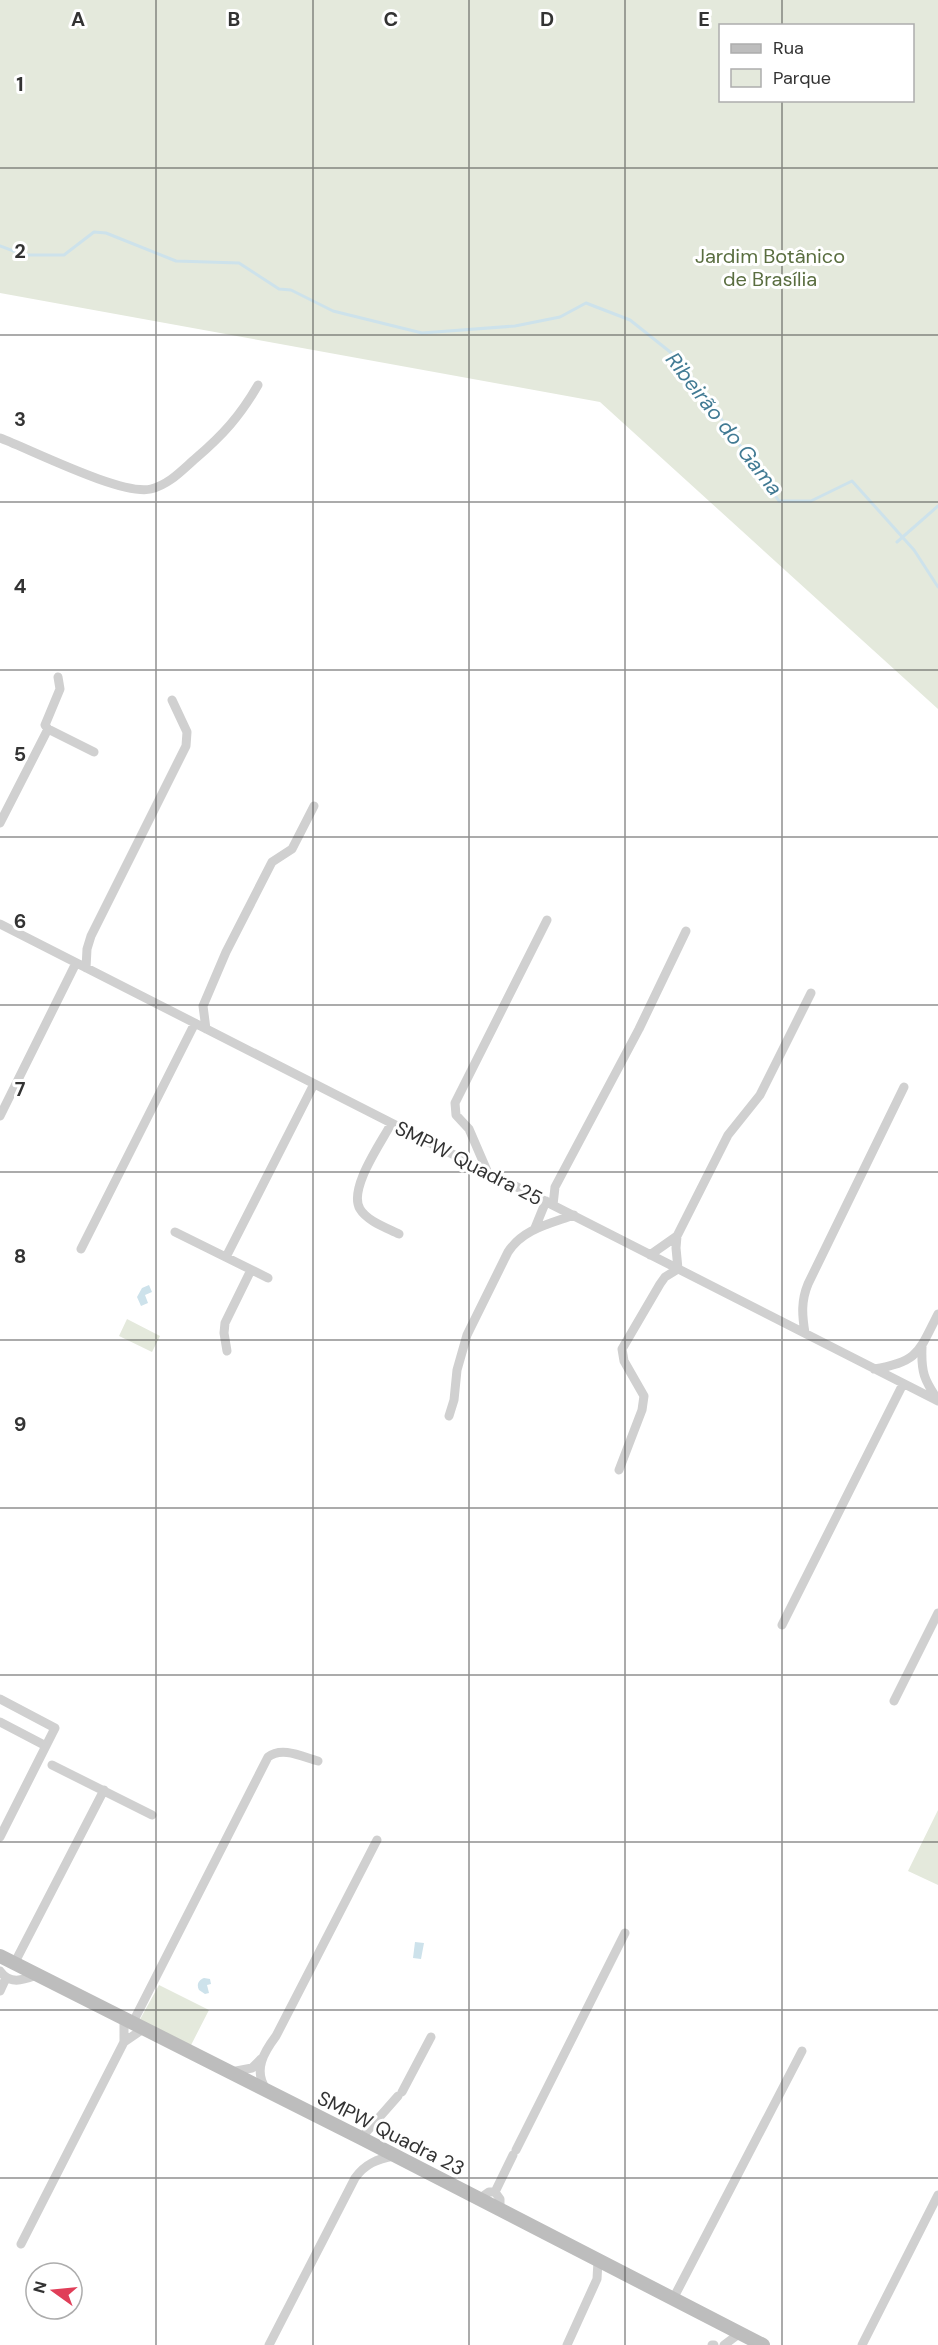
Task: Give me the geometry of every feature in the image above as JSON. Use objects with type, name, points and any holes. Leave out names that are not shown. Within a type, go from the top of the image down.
[{"type":"street","points":[[0,438],[117,486],[151,489],[172,479],[219,439],[241,414],[258,385]]},
{"type":"street","points":[[58,677],[60,689],[45,722],[48,729],[94,752]]},
{"type":"street","points":[[86,968],[87,949],[91,936],[186,746],[187,732],[172,700]]},
{"type":"street","points":[[0,823],[48,729]]},
{"type":"street","points":[[206,1029],[203,1006],[226,952],[272,862],[292,849],[314,806]]},
{"type":"street","points":[[488,1173],[469,1129],[456,1115],[455,1103],[547,920]]},
{"type":"street","name":"SMPW Quadra 25","points":[[0,924],[938,1401]]},
{"type":"street","points":[[535,1228],[639,1029],[686,931]]},
{"type":"street","points":[[0,1116],[76,963]]},
{"type":"street","points":[[619,1470],[642,1410],[644,1396],[624,1361],[622,1349],[660,1284],[665,1277],[678,1269],[677,1236],[728,1135],[760,1095],[811,993]]},
{"type":"street","points":[[185,1018],[203,1006]]},
{"type":"street","points":[[81,1250],[195,1023]]},
{"type":"street","points":[[225,1257],[314,1084]]},
{"type":"street","points":[[804,1333],[802,1296],[904,1087]]},
{"type":"street","points":[[391,1124],[358,1186],[357,1201],[364,1215],[399,1234]]},
{"type":"street","points":[[449,1416],[454,1400],[457,1370],[471,1326],[513,1245],[535,1228],[574,1215]]},
{"type":"street","points":[[175,1232],[268,1278]]},
{"type":"street","points":[[650,1255],[677,1236]]},
{"type":"street","points":[[227,1351],[225,1323],[251,1270]]},
{"type":"street","points":[[874,1369],[902,1363],[913,1357],[922,1347],[938,1314]]},
{"type":"street","points":[[922,1347],[922,1373],[938,1401]]},
{"type":"street","points":[[782,1625],[903,1384]]},
{"type":"street","points":[[894,1701],[938,1613]]},
{"type":"street","points":[[0,1699],[55,1728],[0,1837]]},
{"type":"street","points":[[0,1722],[46,1746]]},
{"type":"street","points":[[21,2244],[268,1757],[281,1751],[318,1761]]},
{"type":"street","points":[[52,1765],[152,1815]]},
{"type":"street","points":[[15,1964],[104,1790]]},
{"type":"street","points":[[229,2072],[252,2068],[263,2057],[377,1840]]},
{"type":"street","points":[[495,2192],[625,1933]]},
{"type":"street","name":"SMPW Quadra 23","points":[[0,1956],[361,2138],[763,2345]]},
{"type":"street","points":[[0,1991],[3,1975],[20,1980],[37,1975]]},
{"type":"street","points":[[124,2043],[133,2024]]},
{"type":"street","points":[[361,2138],[400,2094],[431,2037]]},
{"type":"street","points":[[673,2299],[802,2051]]},
{"type":"street","points":[[263,2057],[259,2074],[261,2082],[273,2095]]},
{"type":"street","points":[[269,2345],[355,2178],[366,2165],[394,2156]]},
{"type":"street","points":[[479,2199],[489,2192],[495,2192]]},
{"type":"street","points":[[495,2192],[500,2199],[500,2210]]},
{"type":"street","points":[[862,2345],[938,2195]]},
{"type":"street","points":[[567,2345],[597,2279],[598,2261]]},
{"type":"street","points":[[597,2279],[612,2268]]},
{"type":"street","points":[[724,2345],[740,2333]]},
{"type":"green space","name":"Jardim Botânico de Brasília","points":[[0,0],[938,0],[938,709],[600,402],[0,293]]},
{"type":"green space","points":[[127,1319],[160,1336],[152,1352],[119,1336]]},
{"type":"green space","points":[[938,1810],[938,1885],[908,1871]]},
{"type":"green space","points":[[159,1985],[209,2010],[189,2049],[138,2023]]},
{"type":"water","points":[[149,1285],[152,1292],[145,1295],[148,1303],[141,1306],[137,1297],[142,1288]]},
{"type":"water","points":[[415,1942],[424,1943],[421,1959],[413,1958]]},
{"type":"water","points":[[204,1978],[210,1979],[211,1984],[207,1985],[209,1993],[205,1994],[199,1990],[198,1986],[199,1981]]},
{"type":"waterway","name":"Ribeirão do Gama","points":[[0,246],[24,255],[64,255],[94,232],[106,233],[176,261],[239,263],[279,289],[291,290],[333,311],[422,333],[515,326],[560,317],[586,303],[630,320],[679,359],[779,501],[811,501],[852,481],[914,550],[938,587]]},
{"type":"waterway","points":[[897,542],[938,506]]}]
